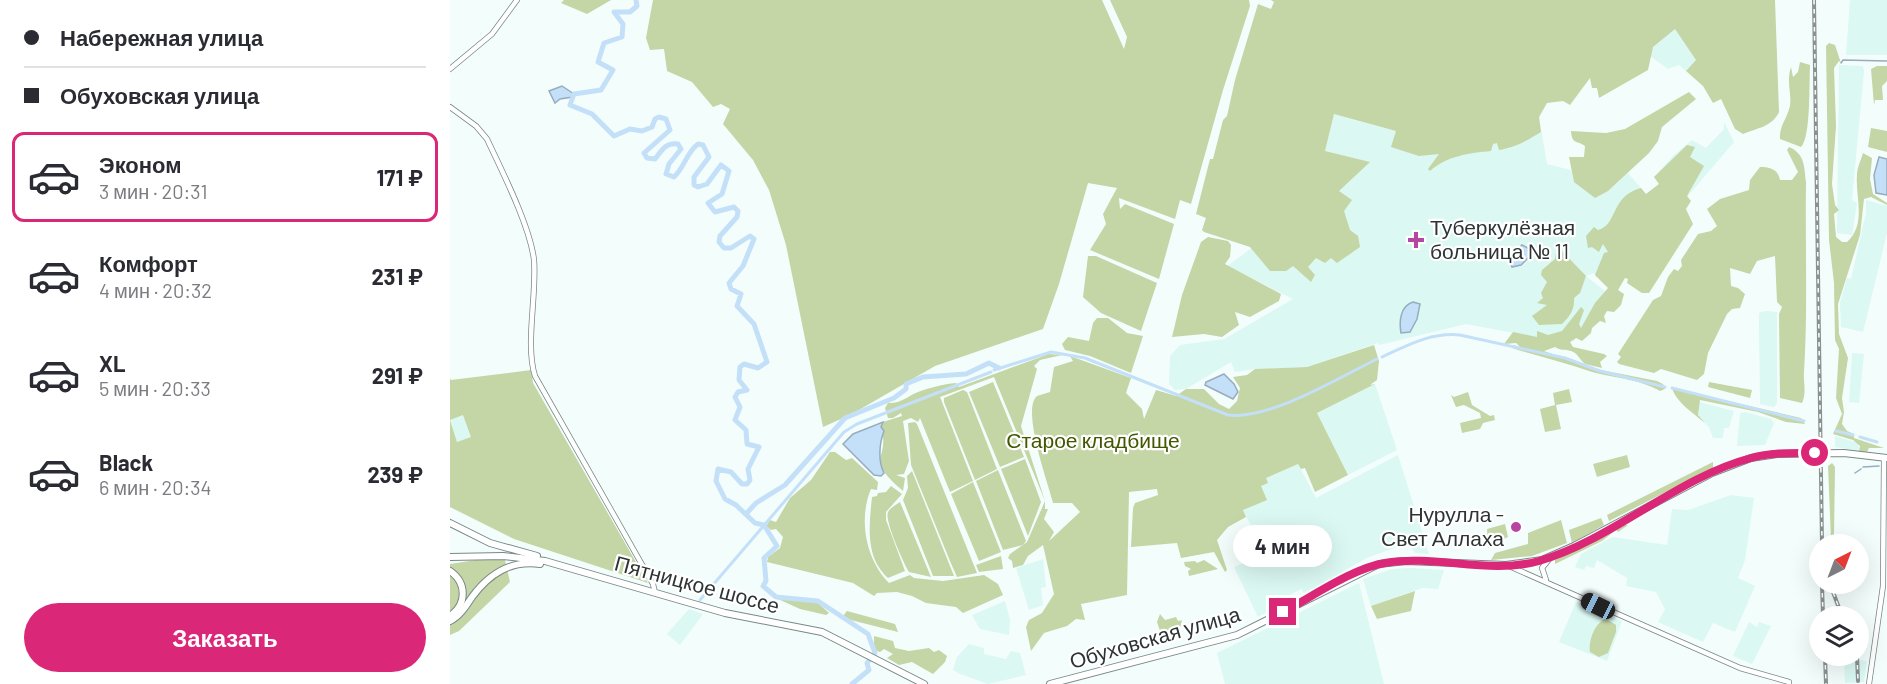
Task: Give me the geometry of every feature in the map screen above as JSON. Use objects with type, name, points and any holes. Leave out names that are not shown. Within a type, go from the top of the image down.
[{"type":"main road","name":"Обуховская улица","points":[[1050,684],[1237,635],[1379,564],[1406,561],[1506,566],[1526,564],[1551,557],[1712,474],[1751,458],[1777,454],[1844,453],[1885,458]]},
{"type":"main road","points":[[450,523],[490,543],[559,561],[574,568]]},
{"type":"main road","name":"Пятницкое шоссе","points":[[450,559],[488,555],[531,558],[574,568],[724,613],[822,632],[924,684]]},
{"type":"main road","points":[[450,621],[460,614],[484,582],[508,566],[535,563],[574,568]]},
{"type":"main road","points":[[450,571],[459,580],[463,596],[458,609],[450,616]]},
{"type":"street","points":[[450,69],[492,34],[517,0]]},
{"type":"street","points":[[450,107],[487,139],[531,243],[534,274],[531,351],[536,376],[653,584],[655,592]]},
{"type":"street","points":[[1869,684],[1885,586],[1885,458]]},
{"type":"street","points":[[1532,575],[1542,570],[1551,557]]},
{"type":"street","points":[[1538,561],[1549,583]]},
{"type":"street","points":[[1526,564],[1532,575]]},
{"type":"street","points":[[1506,566],[1532,575],[1621,617],[1740,668],[1789,683]]},
{"type":"shaded area","points":[[1850,0],[1887,0],[1887,55],[1846,55]]},
{"type":"shaded area","points":[[1675,28],[1696,60],[1686,71],[1679,65],[1668,69],[1650,56],[1653,47]]},
{"type":"shaded area","points":[[1839,65],[1863,66],[1864,71],[1852,200],[1857,203],[1852,235],[1837,233]]},
{"type":"shaded area","name":"Туберкулёзная больница № 11","points":[[1545,106],[1539,117],[1547,164],[1571,170],[1574,182],[1608,191],[1628,173],[1646,194],[1659,184],[1654,177],[1673,156],[1692,140],[1706,148],[1724,129],[1724,122],[1734,142],[1646,245],[1597,278],[1594,273],[1586,276],[1605,291],[1574,341],[1567,343],[1466,324],[1379,345],[1378,343],[1307,367],[1235,372],[1231,362],[1186,389],[1175,390],[1169,384],[1170,356],[1180,345],[1224,339],[1293,299],[1227,266],[1369,162],[1325,151],[1334,114],[1396,131]]},
{"type":"shaded area","points":[[1866,200],[1887,206],[1887,233],[1863,332],[1841,327],[1840,303],[1847,278],[1851,279],[1866,213]]},
{"type":"shaded area","points":[[1777,312],[1777,403],[1774,407],[1760,404],[1759,313]]},
{"type":"shaded area","points":[[1852,353],[1864,354],[1859,403],[1849,402]]},
{"type":"shaded area","points":[[1375,384],[1397,450],[1348,475],[1317,413]]},
{"type":"shaded area","points":[[1699,402],[1734,411],[1729,428],[1724,428],[1723,438],[1713,438],[1709,427],[1697,415]]},
{"type":"shaded area","points":[[1745,412],[1771,419],[1774,423],[1765,445],[1737,446],[1740,413]]},
{"type":"shaded area","points":[[463,415],[472,437],[457,442],[450,419]]},
{"type":"shaded area","points":[[1835,436],[1858,443],[1859,451],[1835,447]]},
{"type":"shaded area","points":[[1398,455],[1429,554],[1415,553],[1408,543],[1367,558],[1304,593],[1301,589],[1291,594],[1293,598],[1258,617],[1234,567],[1265,554],[1243,510],[1266,478],[1298,464],[1316,498]]},
{"type":"shaded area","points":[[1731,495],[1754,498],[1745,560],[1738,578],[1755,586],[1735,632],[1713,623],[1703,642],[1658,622],[1665,609],[1656,592],[1626,586],[1627,578],[1597,560],[1594,568],[1586,566],[1584,570],[1575,567],[1581,554],[1613,537],[1667,545],[1672,509],[1688,510]]},
{"type":"shaded area","points":[[1043,559],[1046,587],[1041,588],[1043,605],[1029,610],[1016,568]]},
{"type":"shaded area","points":[[1392,569],[1444,570],[1438,589],[1422,588],[1371,606],[1363,579]]},
{"type":"shaded area","points":[[1359,583],[1384,684],[1225,684],[1217,653]]},
{"type":"shaded area","points":[[1005,601],[1010,620],[1009,635],[980,629],[972,615]]},
{"type":"shaded area","points":[[1576,602],[1622,621],[1607,661],[1559,642]]},
{"type":"shaded area","points":[[689,609],[703,614],[680,645],[667,634]]},
{"type":"shaded area","points":[[1749,622],[1757,627],[1759,622],[1771,626],[1752,664],[1733,656]]},
{"type":"shaded area","points":[[969,644],[984,648],[984,654],[1006,659],[1011,651],[1020,653],[1026,675],[988,684],[960,674],[953,670],[957,657]]},
{"type":"shaded area","points":[[1844,666],[1866,666],[1864,682],[1845,683]]},
{"type":"green space","points":[[564,0],[611,0],[587,14],[561,3]]},
{"type":"green space","points":[[653,0],[1102,0],[1124,49],[1127,37],[1110,0],[1249,0],[1250,6],[1223,90],[1191,204],[1180,200],[1175,219],[1119,198],[1120,209],[1125,204],[1174,224],[1159,279],[1090,250],[1106,224],[1103,214],[1117,188],[1088,183],[1059,284],[1043,329],[935,366],[852,414],[823,427],[786,245],[769,190],[753,160],[723,124],[730,109],[721,104],[713,107],[692,82],[667,71],[664,49],[650,50],[646,38]]},
{"type":"green space","points":[[1271,0],[1775,0],[1779,112],[1772,121],[1759,128],[1743,134],[1735,129],[1721,99],[1713,103],[1703,86],[1686,71],[1696,60],[1675,29],[1653,47],[1648,70],[1599,98],[1597,88],[1592,88],[1590,78],[1570,105],[1563,101],[1547,103],[1539,117],[1541,132],[1531,138],[1499,150],[1497,143],[1493,144],[1491,151],[1451,159],[1430,171],[1428,169],[1439,154],[1419,156],[1391,147],[1396,131],[1334,114],[1325,151],[1370,162],[1339,191],[1352,200],[1344,211],[1350,230],[1358,236],[1360,247],[1337,263],[1331,258],[1325,263],[1316,258],[1308,267],[1315,275],[1311,282],[1293,266],[1286,271],[1270,271],[1250,247],[1204,232],[1202,230],[1206,218],[1196,214],[1210,159],[1213,159],[1223,120],[1227,116],[1235,80],[1258,4],[1271,9],[1274,2]]},
{"type":"green space","points":[[1829,43],[1835,45],[1841,63],[1839,61],[1834,68],[1836,126],[1832,184],[1835,205],[1839,210],[1834,214],[1836,237],[1842,242],[1847,242],[1857,227],[1859,210],[1857,172],[1863,153],[1872,158],[1870,179],[1873,194],[1887,203],[1887,205],[1871,197],[1864,199],[1860,235],[1838,304],[1839,334],[1848,358],[1842,398],[1844,412],[1842,424],[1847,431],[1862,437],[1854,434],[1854,438],[1884,448],[1869,448],[1867,452],[1859,451],[1860,446],[1853,440],[1833,434],[1842,414],[1836,398],[1839,349],[1835,340],[1834,283],[1829,240],[1826,46]]},
{"type":"green space","points":[[1800,62],[1810,65],[1808,121],[1801,147],[1780,139],[1790,106],[1791,67],[1793,77],[1798,72]]},
{"type":"green space","points":[[1877,66],[1887,66],[1887,81],[1882,86],[1883,100],[1875,100],[1874,105],[1871,69]]},
{"type":"green space","points":[[1689,92],[1696,99],[1662,127],[1658,141],[1649,153],[1608,191],[1595,198],[1574,182],[1569,157],[1584,157],[1585,146],[1574,140],[1571,131],[1606,133],[1625,129]]},
{"type":"green space","points":[[1871,128],[1887,131],[1887,152],[1868,147]]},
{"type":"green space","points":[[1687,145],[1695,147],[1690,157],[1704,166],[1687,196],[1691,201],[1686,209],[1693,224],[1649,293],[1642,293],[1627,283],[1628,279],[1625,278],[1618,290],[1624,294],[1621,305],[1614,312],[1607,311],[1604,316],[1606,323],[1600,321],[1582,341],[1576,338],[1570,342],[1573,347],[1607,356],[1600,362],[1602,368],[1585,364],[1571,351],[1555,347],[1544,351],[1596,369],[1657,381],[1663,384],[1665,389],[1660,391],[1643,383],[1597,373],[1512,348],[1513,345],[1520,347],[1516,343],[1504,344],[1513,332],[1537,337],[1537,331],[1548,335],[1562,331],[1581,307],[1584,310],[1579,324],[1581,328],[1595,303],[1608,288],[1595,275],[1604,253],[1608,252],[1603,244],[1599,252],[1592,247],[1588,248],[1586,236],[1594,227],[1598,230],[1604,227],[1619,203],[1631,192],[1641,188],[1646,194],[1659,184],[1654,177]]},
{"type":"green space","points":[[1789,147],[1801,157],[1806,182],[1805,391],[1802,403],[1780,398],[1779,314],[1782,307],[1777,302],[1775,256],[1757,261],[1750,274],[1730,268],[1731,286],[1745,294],[1740,308],[1732,309],[1727,314],[1708,353],[1704,374],[1697,380],[1661,369],[1654,373],[1619,364],[1617,362],[1621,357],[1618,354],[1653,300],[1661,296],[1668,277],[1674,269],[1678,271],[1682,266],[1681,260],[1698,234],[1711,231],[1717,226],[1707,209],[1720,199],[1749,190],[1750,180],[1760,167],[1773,169],[1780,180],[1792,180],[1798,172],[1787,150]]},
{"type":"green space","points":[[1208,237],[1228,241],[1231,245],[1230,257],[1225,264],[1281,294],[1279,301],[1250,317],[1235,312],[1239,325],[1222,337],[1204,334],[1172,337],[1182,295],[1201,242]]},
{"type":"green space","points":[[1557,246],[1586,276],[1580,293],[1574,298],[1574,306],[1565,321],[1562,324],[1539,325],[1532,316],[1547,305],[1537,303],[1543,298],[1541,293],[1547,282],[1541,275],[1542,270],[1555,259]]},
{"type":"green space","points":[[1088,256],[1096,256],[1157,283],[1141,331],[1101,313],[1083,297]]},
{"type":"green space","points":[[1097,318],[1108,318],[1127,333],[1143,336],[1131,373],[1090,356],[1065,350],[1062,344],[1068,337],[1089,341],[1093,323]]},
{"type":"green space","name":"Старое кладбище","points":[[1374,345],[1379,361],[1377,380],[1370,385],[1375,384],[1317,413],[1348,475],[1315,492],[1305,468],[1301,469],[1298,464],[1266,478],[1268,483],[1261,486],[1267,500],[1243,510],[1246,517],[1228,527],[1217,540],[1227,570],[1225,572],[1214,552],[1181,558],[1177,543],[1131,547],[1135,503],[1158,495],[1157,489],[1129,492],[1127,595],[1081,604],[1085,620],[1076,619],[1067,626],[1044,633],[1031,651],[1026,627],[1029,620],[1042,613],[1054,594],[1043,545],[1028,556],[1023,565],[1013,568],[1012,561],[1008,558],[1027,542],[1045,501],[1045,509],[1048,509],[1044,519],[1054,532],[1049,541],[1080,512],[1072,503],[1053,503],[1034,430],[1033,404],[1037,396],[1050,392],[1054,367],[1073,361],[1070,356],[1131,378],[1126,393],[1142,409],[1144,419],[1156,390],[1176,396],[1186,389],[1204,389],[1219,404],[1229,409],[1237,401],[1240,388],[1233,377],[1247,375],[1255,369],[1307,367]]},
{"type":"green space","points":[[1049,354],[1062,355],[1040,360],[1034,366],[1037,369],[1021,426],[1045,501],[994,377],[940,397],[973,481],[950,492],[920,418],[918,422],[911,418],[903,421],[909,461],[904,474],[896,475],[905,478],[903,491],[884,471],[880,459],[883,446],[881,427],[883,422],[902,416],[901,413],[888,418],[885,408],[888,403],[900,401],[918,392],[941,385],[956,383],[959,387]]},
{"type":"green space","points":[[531,370],[533,383],[648,583],[514,539],[450,507],[450,420],[450,378],[451,380]],"holes":[[[463,415],[471,437],[457,442],[450,420]]]},
{"type":"green space","points":[[993,382],[1024,457],[1000,467],[969,392]]},
{"type":"green space","points":[[1709,382],[1752,390],[1750,398],[1708,387]]},
{"type":"green space","points":[[1672,388],[1801,418],[1805,424],[1786,422],[1758,412],[1700,400],[1698,415],[1705,423],[1681,402]]},
{"type":"green space","points":[[1569,389],[1572,402],[1556,405],[1561,429],[1545,432],[1540,409],[1555,405],[1553,393]]},
{"type":"green space","points":[[963,390],[967,392],[997,469],[975,480],[944,402],[944,398]]},
{"type":"green space","points":[[1468,392],[1472,405],[1490,416],[1494,415],[1495,420],[1483,423],[1480,429],[1462,433],[1460,423],[1481,418],[1480,413],[1464,405],[1456,407],[1451,395],[1454,397]]},
{"type":"green space","points":[[915,422],[977,573],[957,577],[950,561],[911,465],[908,423]]},
{"type":"green space","points":[[830,452],[835,452],[846,460],[852,458],[878,482],[877,490],[871,489],[867,501],[866,539],[875,563],[889,583],[910,575],[914,578],[943,581],[984,575],[998,584],[1003,595],[963,613],[956,607],[926,603],[897,592],[877,593],[874,596],[853,583],[767,562],[768,557],[780,548],[783,537],[776,529],[771,530],[766,526],[770,520],[776,522],[790,498],[811,480]]},
{"type":"green space","points":[[1627,455],[1630,467],[1597,477],[1593,464]]},
{"type":"green space","points":[[1025,459],[1041,502],[1028,536],[1001,469]]},
{"type":"green space","points":[[1713,462],[1713,468],[1609,521],[1607,515]]},
{"type":"green space","points":[[1832,463],[1835,467],[1834,534],[1831,534],[1828,466]]},
{"type":"green space","points":[[998,470],[1026,541],[1023,545],[1003,550],[976,481]]},
{"type":"green space","points":[[912,471],[954,576],[933,576],[903,500],[908,488],[907,476]]},
{"type":"green space","points":[[973,482],[1001,552],[979,561],[951,494]]},
{"type":"green space","points":[[891,486],[902,494],[886,512],[886,520],[905,571],[888,578],[875,561],[870,540],[870,519],[872,497],[886,492]]},
{"type":"green space","points":[[900,502],[931,577],[909,572],[895,542],[888,512]]},
{"type":"green space","points":[[1601,518],[1604,525],[1572,543],[1569,530]]},
{"type":"green space","points":[[1561,520],[1567,543],[1532,556],[1491,560],[1495,553],[1528,544],[1528,533]]},
{"type":"green space","points":[[1624,523],[1623,525],[1628,525],[1618,532],[1616,530],[1602,541],[1555,564],[1555,560]]},
{"type":"green space","points":[[1505,524],[1508,537],[1494,544],[1494,548],[1488,548],[1487,529]]},
{"type":"green space","points":[[1001,556],[1003,569],[979,572],[976,565]]},
{"type":"green space","points":[[476,560],[505,560],[510,582],[459,631],[450,635],[450,564]]},
{"type":"green space","points":[[1204,560],[1218,569],[1189,576],[1188,571],[1191,569],[1185,566],[1184,562],[1195,561],[1197,563]]},
{"type":"green space","points":[[1415,591],[1411,611],[1377,619],[1371,606]]},
{"type":"green space","points":[[778,599],[817,602],[829,613],[826,615],[800,609]]},
{"type":"green space","points":[[847,611],[895,624],[898,632],[847,619],[843,616]]},
{"type":"green space","points":[[1160,614],[1165,620],[1176,617],[1178,621],[1182,620],[1179,632],[1167,636],[1160,631],[1157,622]]},
{"type":"green space","points":[[1606,619],[1616,625],[1616,632],[1608,653],[1599,657],[1590,652],[1590,643],[1593,632]]},
{"type":"green space","points":[[874,636],[893,641],[895,648],[909,651],[929,648],[934,652],[939,650],[947,656],[945,662],[933,674],[912,662],[899,665],[887,658],[893,654],[884,649],[880,652],[874,650]]},
{"type":"water","points":[[562,86],[574,94],[573,97],[560,99],[555,103],[549,91]]},
{"type":"water","points":[[1879,157],[1887,159],[1887,195],[1876,193],[1874,175]]},
{"type":"water","points":[[1522,245],[1528,248],[1529,257],[1521,265],[1512,267],[1509,258]]},
{"type":"water","points":[[1413,302],[1420,304],[1417,319],[1410,332],[1401,333],[1400,319],[1403,311]]},
{"type":"water","points":[[1224,374],[1238,392],[1233,399],[1205,385],[1206,382]]},
{"type":"water","points":[[883,422],[881,427],[884,431],[880,453],[884,473],[881,476],[874,475],[843,444],[853,434]]},
{"type":"waterway","points":[[636,0],[637,6],[630,12],[614,12],[623,24],[622,37],[604,43],[598,62],[613,70],[601,90],[574,94],[570,105],[592,114],[614,136],[630,129],[642,131],[652,127],[655,119],[659,117],[666,119],[670,130],[644,153],[647,158],[655,159],[667,145],[678,144],[681,149],[669,164],[666,174],[674,177],[698,144],[703,145],[709,157],[694,177],[694,185],[698,187],[707,184],[721,165],[729,171],[722,194],[708,203],[715,212],[734,207],[738,211],[737,217],[720,236],[719,242],[724,248],[731,248],[750,236],[754,239],[743,266],[729,283],[731,289],[741,294],[737,306],[754,324],[767,362],[758,368],[744,364],[740,367],[739,380],[747,390],[738,392],[735,397],[740,407],[735,420],[746,430],[747,444],[759,447],[748,469],[750,480],[747,484],[742,484],[731,472],[718,469],[716,481],[725,499],[736,505],[755,523],[764,525],[777,546],[764,558],[766,581],[763,586],[776,597],[818,601],[868,634],[875,653],[867,663],[869,670],[852,684]]},
{"type":"waterway","points":[[1841,63],[1843,60],[1887,61]]},
{"type":"waterway","points":[[1382,357],[1430,337],[1460,335],[1565,358],[1600,371],[1665,387]]},
{"type":"waterway","points":[[994,370],[1051,352],[1085,358],[1228,415],[1245,415],[1264,411],[1304,396],[1377,359]]},
{"type":"waterway","points":[[746,514],[756,503],[785,485],[845,418],[894,398],[906,389],[906,384],[923,377],[966,374],[989,363],[999,368]]},
{"type":"waterway","points":[[700,600],[844,432],[857,424],[991,372]]},
{"type":"waterway","points":[[1672,388],[1804,421]]},
{"type":"waterway","points":[[1836,431],[1853,435]]},
{"type":"waterway","points":[[1860,437],[1877,442]]},
{"type":"waterway","points":[[1863,467],[1879,466]]},
{"type":"waterway","points":[[1855,473],[1861,469]]},
{"type":"railway","points":[[1814,0],[1822,534]]},
{"type":"railway","points":[[1822,594],[1823,606]]},
{"type":"railway","points":[[1834,594],[1838,606]]},
{"type":"railway","points":[[1825,666],[1826,684]]},
{"type":"railway","points":[[1857,666],[1858,681]]},
{"type":"place","name":"Туберкулёзная больница № 11","points":[[1416,240]]},
{"type":"place","name":"Нурулла - Свет Аллаха","points":[[1516,527]]},
{"type":"route","points":[[1283,612],[1358,572],[1384,563],[1406,561],[1506,566],[1538,561],[1574,546],[1734,464],[1766,455],[1815,453]]}]
